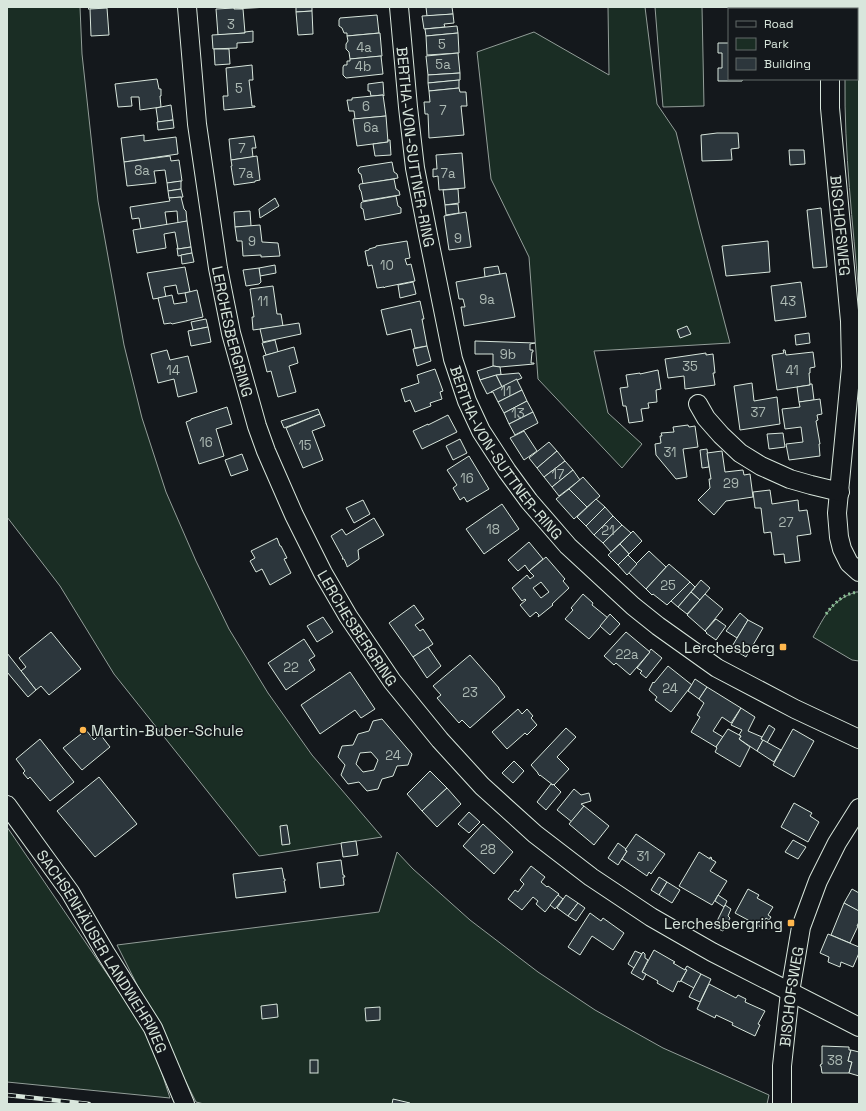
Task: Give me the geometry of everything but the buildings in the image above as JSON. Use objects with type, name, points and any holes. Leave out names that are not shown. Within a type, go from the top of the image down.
[{"type":"street","name":"LERCHESBERGRING","points":[[187,7],[197,124],[218,268],[231,333],[257,426],[266,451],[294,515],[323,573],[348,616],[392,681],[440,740],[482,786],[535,834],[591,877],[651,917],[712,952],[859,1028]]},
{"type":"street","name":"BERTHA-VON-SUTTNER-RING","points":[[399,7],[415,168],[446,328],[453,359],[467,401],[485,436],[507,471],[529,501],[568,546],[633,606],[658,626],[717,668],[795,709],[859,739]]},
{"type":"street","name":"BISCHOFSWEG","points":[[830,80],[830,108],[849,313],[851,367],[837,513],[839,537],[842,549],[849,563],[859,572]]},
{"type":"street","points":[[698,404],[706,418],[740,453],[761,466],[790,479],[840,492]]},
{"type":"street","name":"SACHSENHÄUSER LANDWEHRWEG","points":[[7,805],[70,892],[105,952],[153,1028],[184,1102]]},
{"type":"street","name":"BISCHOFSWEG","points":[[782,1104],[782,1066],[790,992],[801,927],[818,882],[837,843],[859,808]]},
{"type":"green space","points":[[7,7],[80,7],[82,54],[98,201],[124,345],[142,418],[166,492],[196,561],[229,629],[268,693],[312,755],[382,837],[259,856],[114,674],[60,586],[7,517]]},
{"type":"green space","points":[[608,7],[645,7],[657,104],[676,132],[730,343],[594,351],[608,413],[642,444],[622,468],[538,379],[529,257],[491,179],[477,52],[534,32],[609,75]]},
{"type":"green space","points":[[655,7],[702,7],[704,106],[663,107]]},
{"type":"green space","points":[[859,7],[859,296],[849,188],[845,106],[845,80],[858,80],[858,8],[846,8]]},
{"type":"green space","points":[[859,592],[859,661],[852,660],[813,637],[825,616],[835,604],[847,595]]},
{"type":"green space","points":[[7,827],[150,1037],[170,1098],[7,1082]]},
{"type":"green space","points":[[397,852],[413,869],[470,920],[538,972],[595,1010],[663,1048],[769,1095],[767,1104],[204,1104],[196,1102],[117,945],[379,912]]},
{"type":"railway","points":[[7,1095],[89,1104]]},
{"type":"hedge","points":[[826,614],[832,606],[844,596],[859,592]]},
{"type":"place","name":"Lerchesberg","points":[[783,647]]},
{"type":"place","name":"Martin-Buber-Schule","points":[[83,730]]},
{"type":"place","name":"Lerchesbergring","points":[[791,923]]}]
